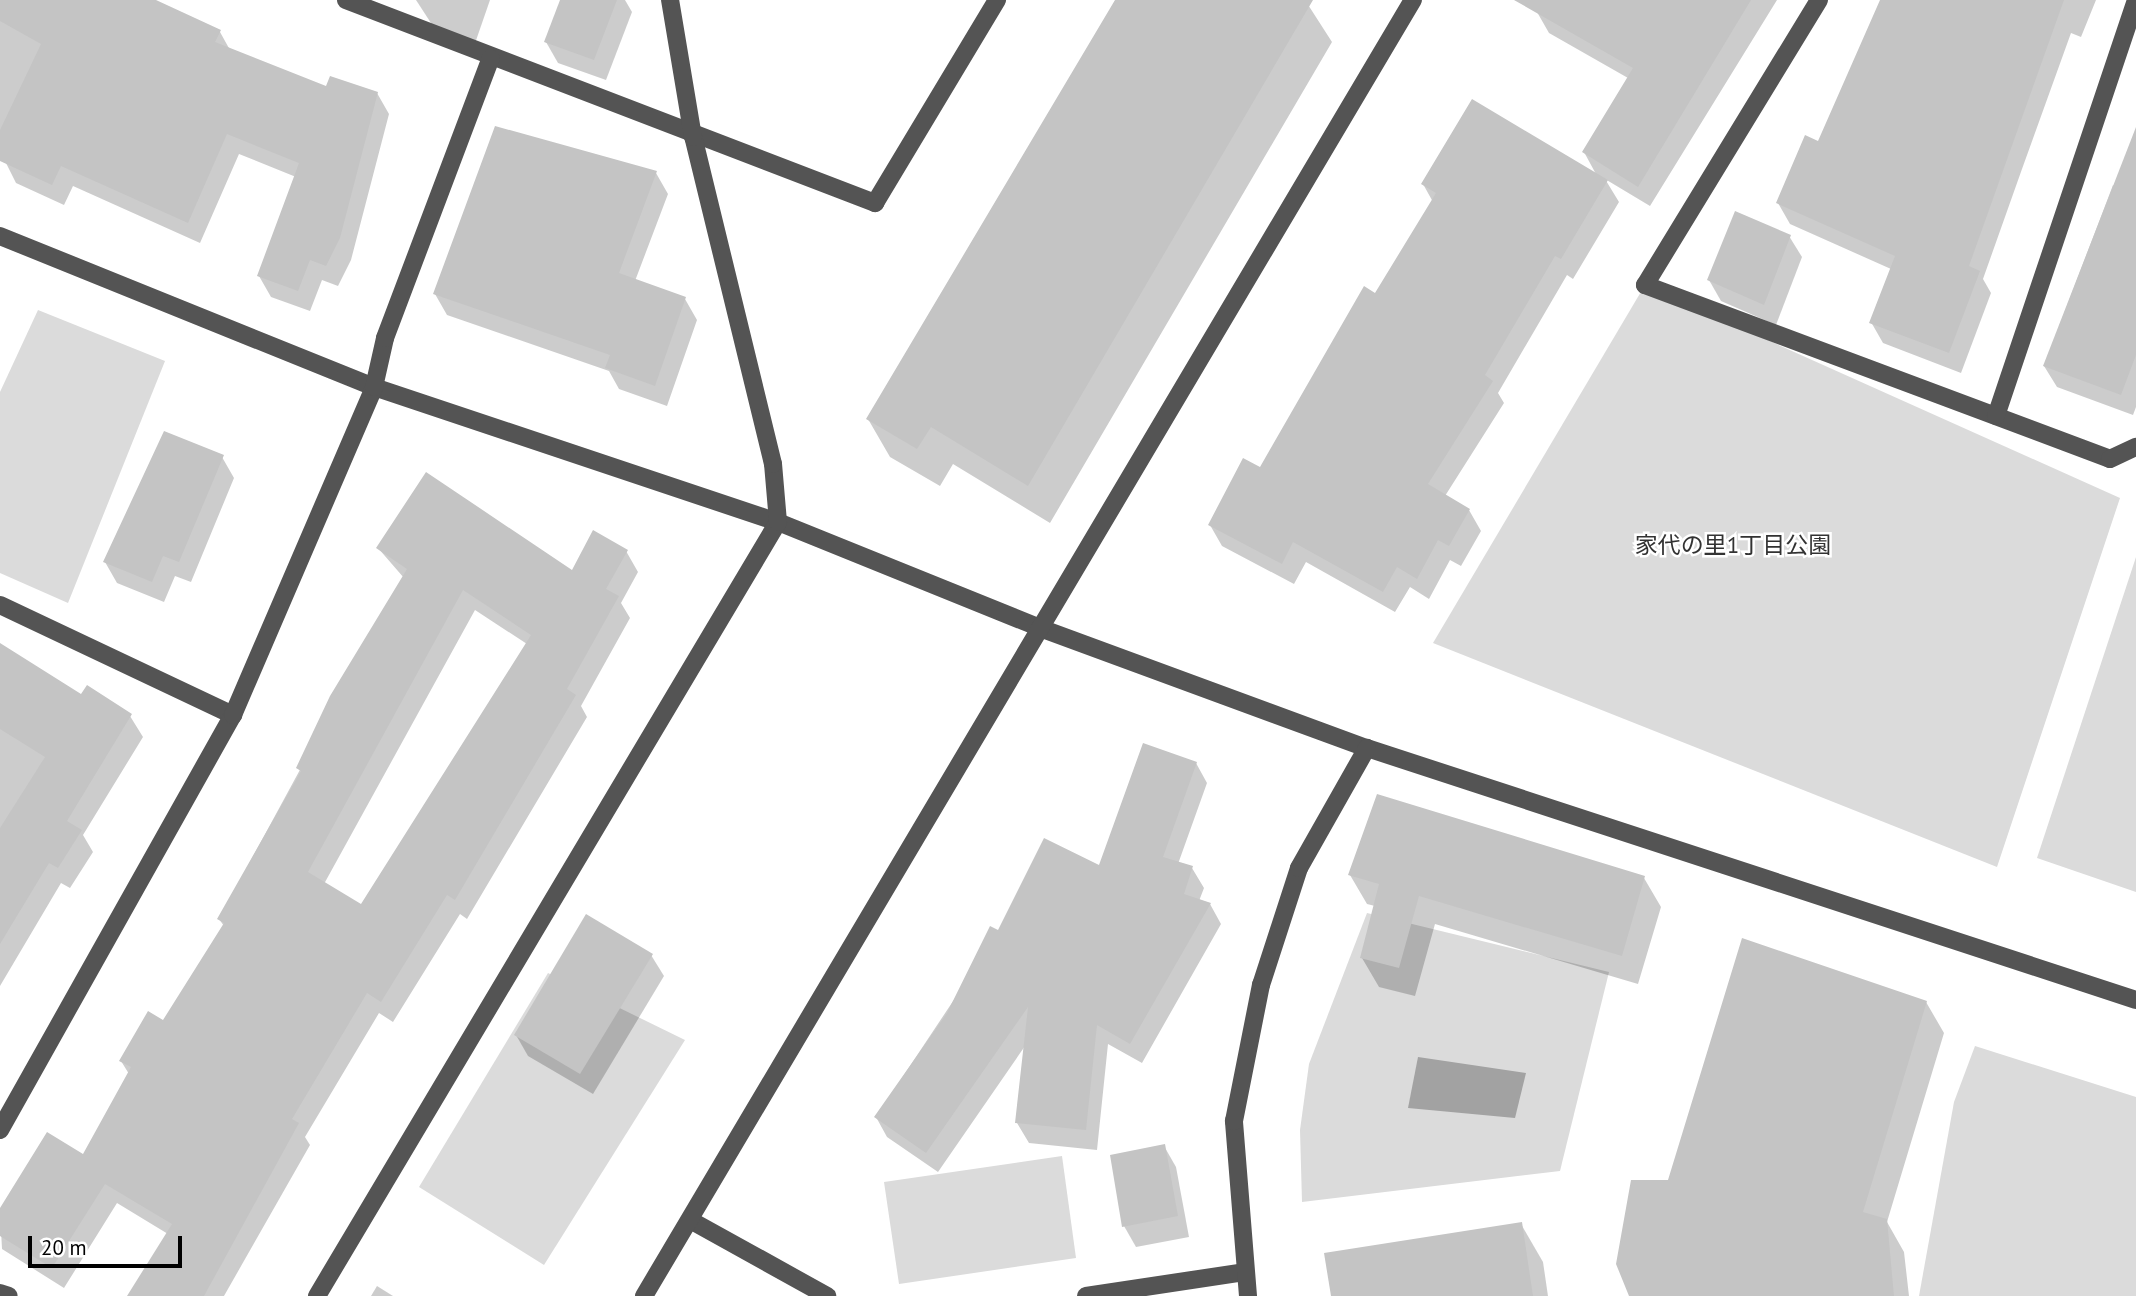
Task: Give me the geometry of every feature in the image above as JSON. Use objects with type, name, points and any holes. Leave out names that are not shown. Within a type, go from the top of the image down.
[{"type":"street","points":[[346,0],[368,4],[491,58],[875,204],[997,0]]},
{"type":"street","points":[[317,1296],[778,522],[773,464],[693,136],[670,0]]},
{"type":"street","points":[[1819,0],[1645,285],[2110,459],[2136,447]]},
{"type":"street","points":[[1996,416],[2136,0]]},
{"type":"street","points":[[644,1296],[1040,628],[1405,3]]},
{"type":"street","points":[[0,1130],[233,715],[374,387],[385,338],[491,58]]},
{"type":"street","points":[[0,236],[374,387],[778,522],[1040,628],[1367,748],[2136,1000]]},
{"type":"street","points":[[0,605],[233,715]]},
{"type":"street","points":[[1248,1296],[1234,1121],[1261,985],[1299,868],[1367,748]]},
{"type":"street","points":[[690,1220],[827,1296]]},
{"type":"street","points":[[1086,1296],[1244,1272]]},
{"type":"street","points":[[0,1293],[9,1296]]},
{"type":"green space","name":"家代の里1丁目公園","points":[[1645,285],[2120,498],[1997,867],[1433,643]]},
{"type":"green space","points":[[38,310],[165,361],[68,603],[0,573],[0,392]]},
{"type":"green space","points":[[2136,557],[2136,892],[2037,858]]},
{"type":"green space","points":[[1367,913],[1609,972],[1560,1171],[1302,1202],[1300,1130],[1309,1064]]},
{"type":"green space","points":[[548,973],[685,1040],[544,1265],[419,1187]]},
{"type":"green space","points":[[1975,1046],[2136,1097],[2136,1296],[1919,1296],[1954,1102]]},
{"type":"green space","points":[[1062,1156],[1076,1258],[899,1284],[884,1182]]},
{"type":"shaded area","points":[[1418,1057],[1526,1073],[1515,1118],[1408,1108]]},
{"type":"building","points":[[0,0],[156,0],[221,30],[215,42],[326,86],[330,76],[378,92],[340,238],[326,266],[310,260],[298,291],[257,276],[299,163],[227,134],[188,223],[61,166],[52,185],[0,161],[0,130],[41,44],[0,21]]},
{"type":"building","points":[[560,0],[617,0],[594,60],[544,42]]},
{"type":"building","points":[[1115,0],[1313,0],[1028,486],[931,427],[917,449],[866,419]]},
{"type":"building","points":[[1514,0],[1751,0],[1638,187],[1582,152],[1633,68]]},
{"type":"building","points":[[1880,0],[2064,0],[1969,266],[1980,271],[1949,353],[1869,323],[1895,256],[1776,203],[1805,135],[1818,141]]},
{"type":"building","points":[[1472,99],[1608,180],[1561,259],[1555,256],[1485,375],[1493,381],[1428,484],[1470,509],[1449,546],[1438,540],[1417,579],[1397,567],[1383,592],[1293,542],[1282,564],[1208,525],[1243,458],[1260,467],[1364,286],[1375,293],[1436,193],[1421,184]]},
{"type":"building","points":[[495,126],[657,171],[619,273],[686,297],[655,386],[605,368],[610,355],[433,294]]},
{"type":"building","points":[[2136,127],[2136,355],[2121,395],[2043,366]]},
{"type":"building","points":[[1735,211],[1791,235],[1764,305],[1707,280]]},
{"type":"building","points":[[164,431],[224,455],[179,562],[163,556],[152,582],[103,562]]},
{"type":"building","points":[[426,472],[572,570],[593,530],[628,550],[606,589],[619,596],[567,689],[576,695],[455,900],[447,895],[381,1002],[367,993],[292,1119],[299,1123],[204,1296],[127,1296],[172,1224],[105,1184],[52,1268],[0,1236],[0,1208],[47,1132],[83,1154],[131,1067],[119,1061],[148,1011],[163,1020],[224,923],[217,919],[301,771],[296,768],[330,696],[407,569],[376,548]],"holes":[[[463,590],[531,635],[361,904],[308,872]]]},
{"type":"building","points":[[0,643],[81,694],[87,685],[132,714],[67,821],[82,830],[58,868],[49,863],[0,944],[0,828],[45,757],[0,729]]},
{"type":"building","points":[[1143,743],[1197,762],[1163,857],[1193,866],[1184,894],[1211,903],[1130,1044],[1097,1025],[1086,1130],[1015,1123],[1028,1007],[926,1153],[874,1117],[947,1013],[990,926],[998,930],[1044,838],[1099,865]]},
{"type":"building","points":[[1377,794],[1645,876],[1622,956],[1419,896],[1399,968],[1360,958],[1379,884],[1348,875]]},
{"type":"building","points":[[586,914],[653,954],[580,1074],[514,1035]]},
{"type":"building","points":[[1742,938],[1927,1001],[1863,1212],[1887,1219],[1894,1296],[1629,1296],[1616,1264],[1631,1180],[1668,1180]]},
{"type":"building","points":[[1165,1144],[1178,1216],[1122,1227],[1110,1155]]},
{"type":"building","points":[[1522,1222],[1533,1296],[1331,1296],[1324,1253]]}]
